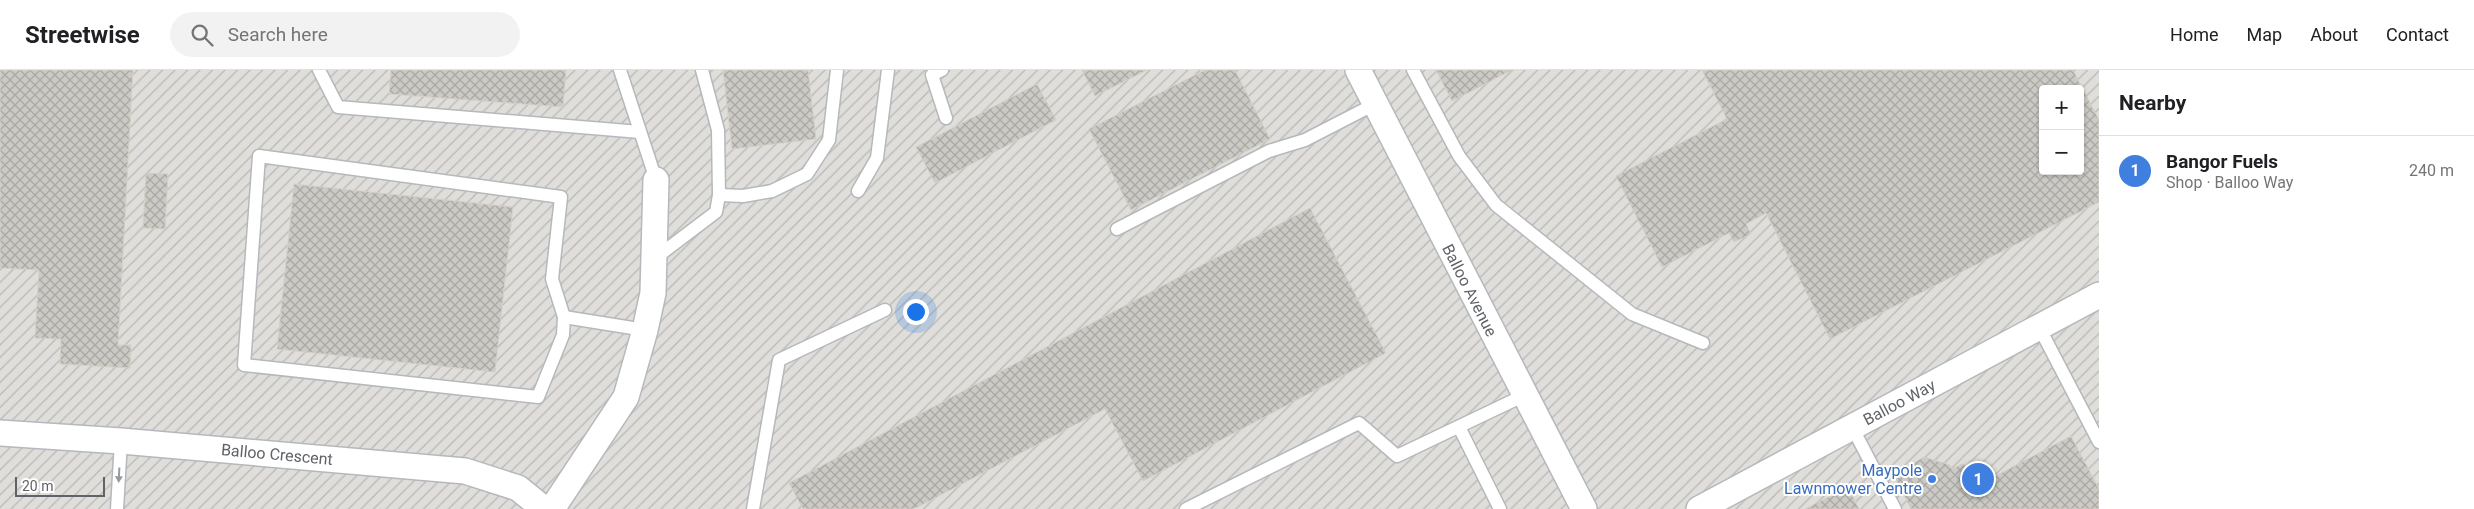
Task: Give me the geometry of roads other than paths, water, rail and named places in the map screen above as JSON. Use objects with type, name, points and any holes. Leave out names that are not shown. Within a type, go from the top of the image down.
[{"type":"street","name":"Balloo Avenue","points":[[1358,70],[1584,509]]},
{"type":"street","points":[[552,509],[626,397],[645,330],[653,293],[656,180]]},
{"type":"street","name":"Balloo Way","points":[[1700,509],[2099,295]]},
{"type":"street","name":"Balloo Crescent","points":[[0,433],[121,441],[465,471],[518,488],[544,509]]},
{"type":"lane","points":[[319,70],[338,107],[640,132]]},
{"type":"lane","points":[[620,70],[656,180]]},
{"type":"lane","points":[[654,259],[716,212],[718,195],[718,130],[702,70]]},
{"type":"lane","points":[[718,195],[743,196],[772,191],[807,174],[829,140],[837,70]]},
{"type":"lane","points":[[858,191],[877,158],[888,70]]},
{"type":"lane","points":[[942,70],[932,75],[946,118]]},
{"type":"lane","points":[[1413,70],[1459,156],[1496,205],[1632,314],[1703,343]]},
{"type":"lane","points":[[1117,229],[1269,151],[1304,140],[1375,104]]},
{"type":"lane","points":[[259,156],[561,197],[552,279],[564,317],[563,335],[538,397],[244,365],[259,156]]},
{"type":"lane","points":[[753,509],[780,360],[885,310]]},
{"type":"lane","points":[[564,317],[645,330]]},
{"type":"lane","points":[[2039,327],[2099,442]]},
{"type":"lane","points":[[1186,509],[1359,422],[1397,456],[1525,395]]},
{"type":"lane","points":[[1852,427],[1895,509]]},
{"type":"lane","points":[[1459,428],[1500,509]]},
{"type":"lane","points":[[117,509],[121,441]]},
{"type":"place","name":"Maypole Lawnmower Centre","points":[[1932,479]]},
{"type":"place","name":"Bangor Fuels","points":[[1978,479]]}]
